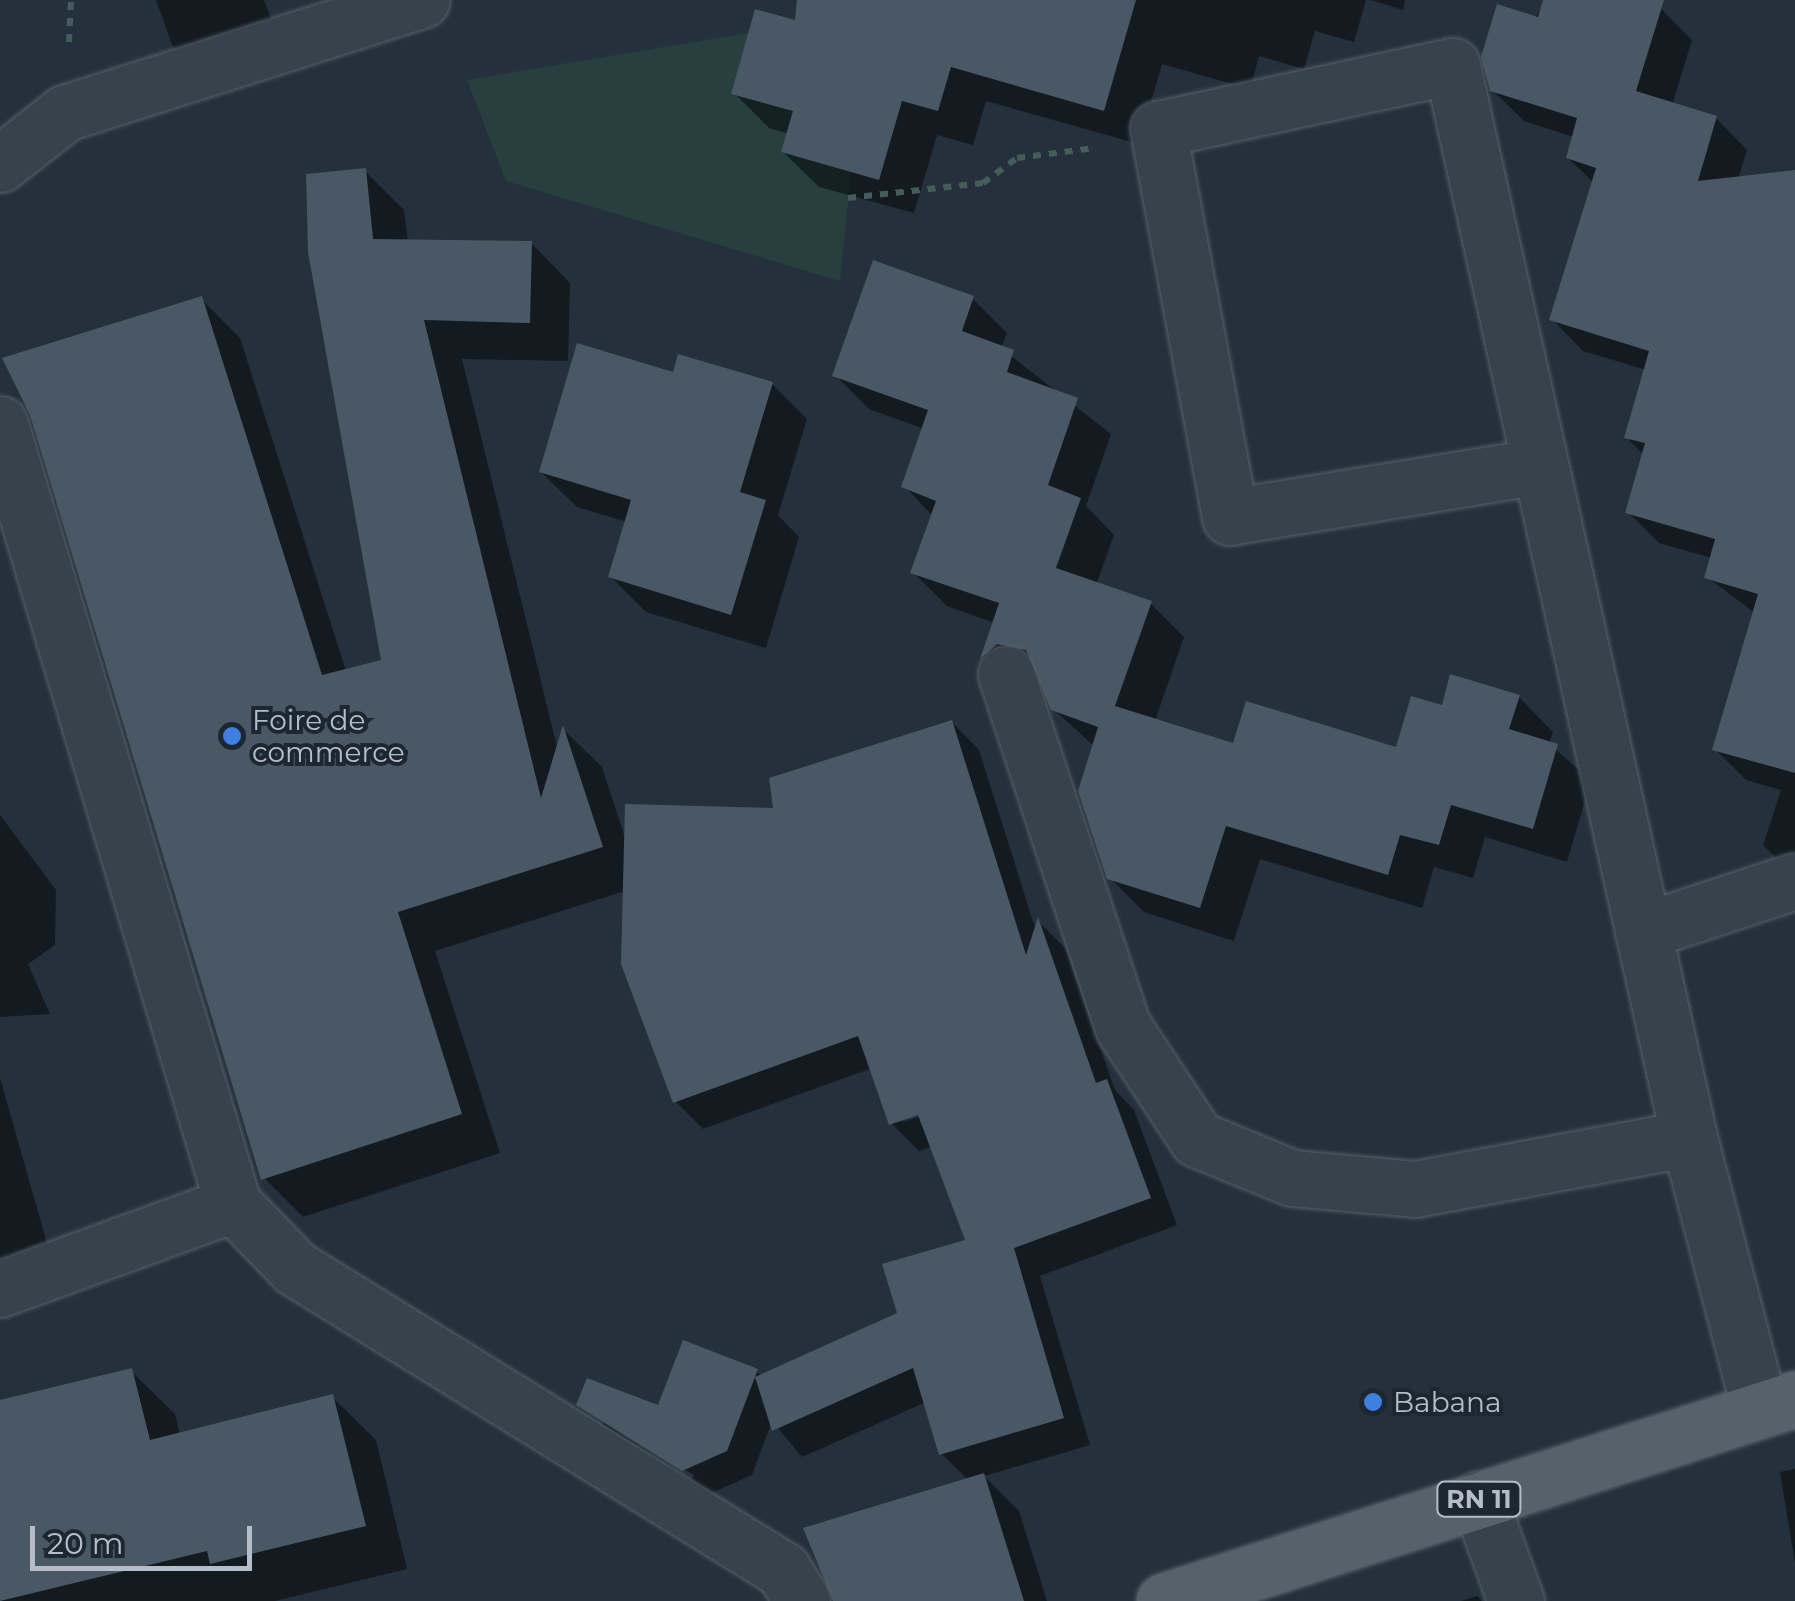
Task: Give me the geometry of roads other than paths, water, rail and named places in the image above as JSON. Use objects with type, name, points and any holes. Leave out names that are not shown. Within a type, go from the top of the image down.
[{"type":"main road","name":"RN 11","points":[[1164,1601],[1778,1405]]},
{"type":"street","points":[[0,164],[65,113],[422,0]]},
{"type":"street","points":[[1540,466],[1230,517],[1158,129],[1452,66],[1689,1138],[1778,1405]]},
{"type":"street","points":[[0,424],[233,1204],[295,1268],[783,1570],[802,1601]]},
{"type":"street","points":[[1006,674],[1123,1027],[1197,1139],[1292,1178],[1415,1189],[1689,1138]]},
{"type":"street","points":[[1644,932],[1795,881]]},
{"type":"street","points":[[0,1289],[233,1204]]},
{"type":"street","points":[[1480,1500],[1516,1601]]},
{"type":"place","name":"Foire de commerce","points":[[232,736]]},
{"type":"place","name":"Babana","points":[[1373,1402]]}]
